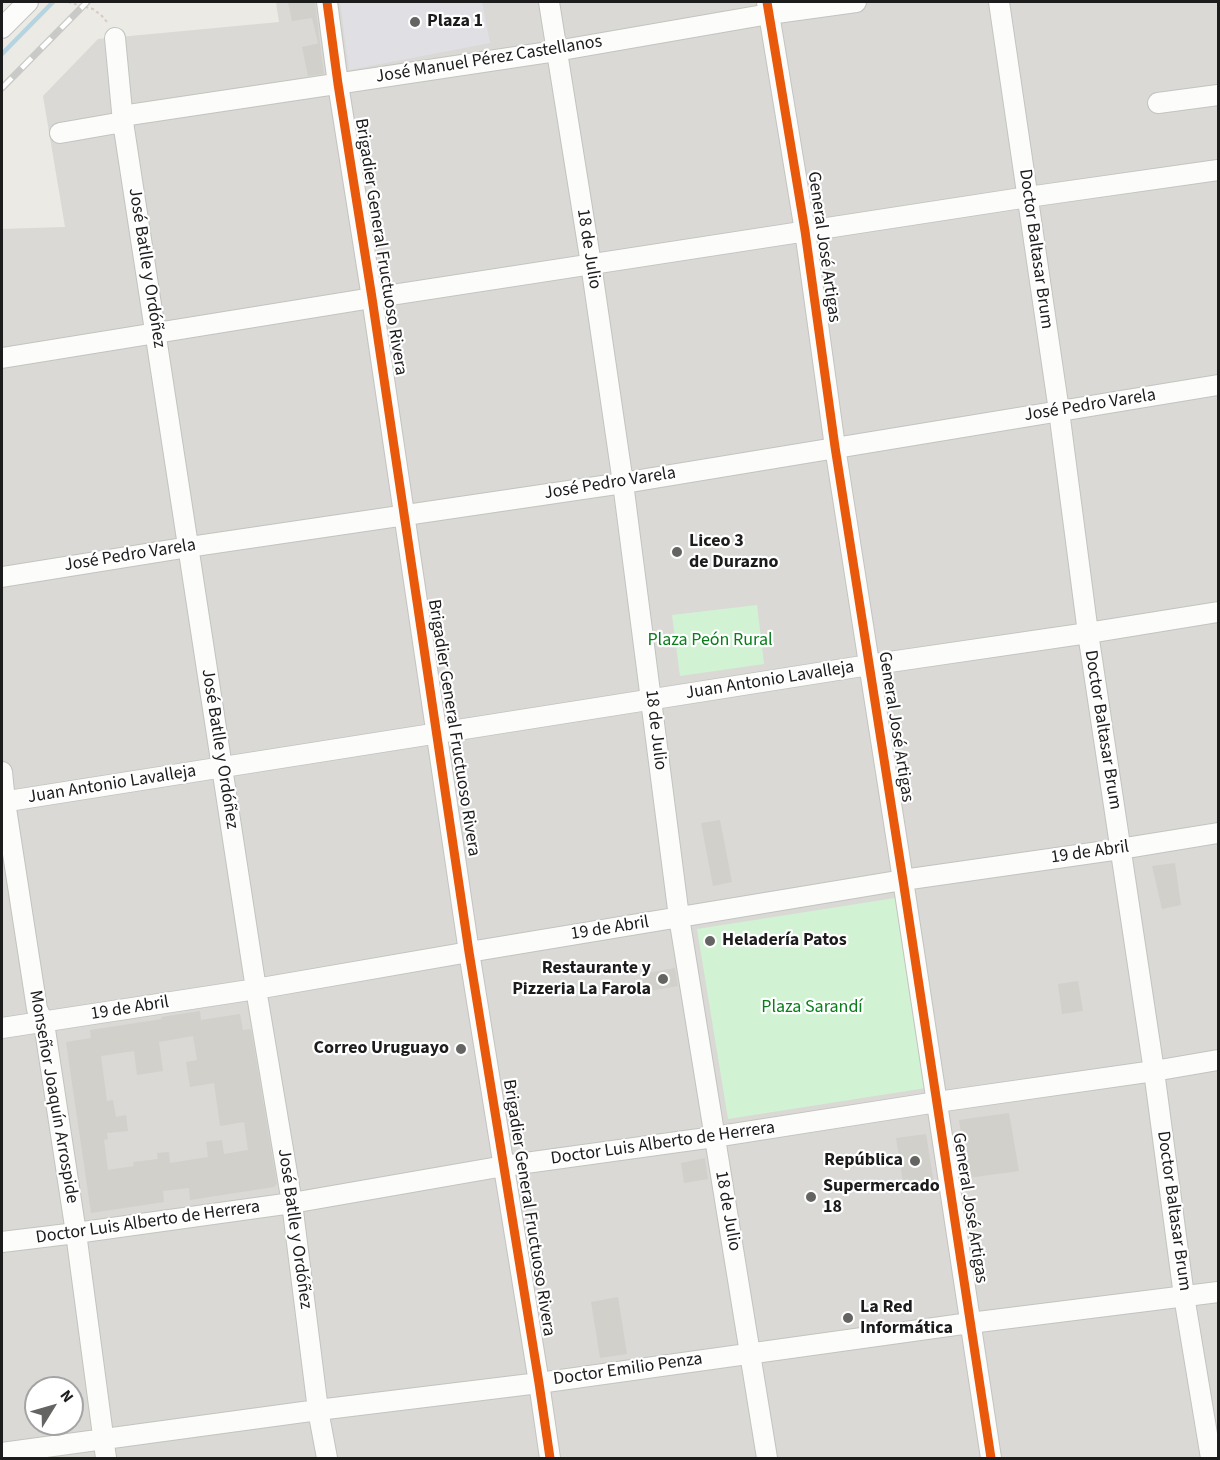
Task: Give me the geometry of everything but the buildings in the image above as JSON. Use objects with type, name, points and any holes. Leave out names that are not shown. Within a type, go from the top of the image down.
[{"type":"street","points":[[2,28],[28,2]]},
{"type":"street","name":"Brigadier General Fructuoso Rivera","points":[[327,2],[470,952],[550,1458]]},
{"type":"street","name":"18 de Julio","points":[[549,2],[623,483],[679,917],[767,1458]]},
{"type":"street","name":"José Manuel Pérez Castellanos","points":[[60,133],[122,119],[556,51],[768,8],[856,2]]},
{"type":"street","name":"Doctor Baltasar Brum","points":[[999,2],[1059,411],[1088,633],[1154,1071],[1184,1296],[1211,1458]]},
{"type":"street","name":"General José Artigas","points":[[768,8],[805,231],[868,665],[991,1458]]},
{"type":"street","name":"José Batlle y Ordóñez","points":[[115,38],[122,119],[256,989],[292,1203],[318,1410],[327,1458]]},
{"type":"street","points":[[1158,103],[1218,95]]},
{"type":"street","points":[[2,358],[591,264],[1218,170]]},
{"type":"street","name":"José Pedro Varela","points":[[2,577],[623,483],[1218,385]]},
{"type":"street","name":"Juan Antonio Lavalleja","points":[[3,802],[1218,612]]},
{"type":"street","name":"Monseñor Joaquín Arrospide","points":[[2,772],[3,802],[37,1009],[44,1023],[76,1233],[105,1449]]},
{"type":"street","name":"19 de Abril","points":[[2,1028],[256,989],[903,880],[1218,833]]},
{"type":"street","name":"Doctor Luis Alberto de Herrera","points":[[2,1242],[292,1203],[504,1166],[714,1137],[1218,1060]]},
{"type":"street","name":"Doctor Emilio Penza","points":[[2,1453],[105,1449],[318,1410],[539,1383],[970,1323],[1218,1292]]},
{"type":"path","points":[[68,2],[93,9],[102,16],[115,38]]},
{"type":"shaded area","points":[[276,2],[1218,2],[1218,1458],[2,1458],[2,229],[65,227],[43,96],[98,39],[279,22]]},
{"type":"shaded area","name":"Plaza 1","points":[[340,2],[482,2],[490,43],[349,70]]},
{"type":"green space","name":"Plaza Peón Rural","points":[[757,605],[764,664],[680,676],[672,615]]},
{"type":"green space","name":"Plaza Sarandí","points":[[895,898],[926,1088],[728,1119],[697,929]]},
{"type":"waterway","points":[[2,54],[53,2]]},
{"type":"railway","points":[[2,88],[87,2]]},
{"type":"cycle path","points":[[327,2],[469,952],[550,1458]]},
{"type":"cycle path","points":[[767,2],[805,231],[835,447],[991,1458]]},
{"type":"place","name":"Plaza 1","points":[[415,22]]},
{"type":"place","name":"Liceo 3 de Durazno","points":[[677,552]]},
{"type":"place","name":"Heladería Patos","points":[[710,941]]},
{"type":"place","name":"Restaurante y Pizzeria La Farola","points":[[663,979]]},
{"type":"place","name":"Correo Uruguayo","points":[[461,1049]]},
{"type":"place","name":"República","points":[[915,1161]]},
{"type":"place","name":"Supermercado 18","points":[[811,1197]]},
{"type":"place","name":"La Red Informática","points":[[848,1318]]}]
